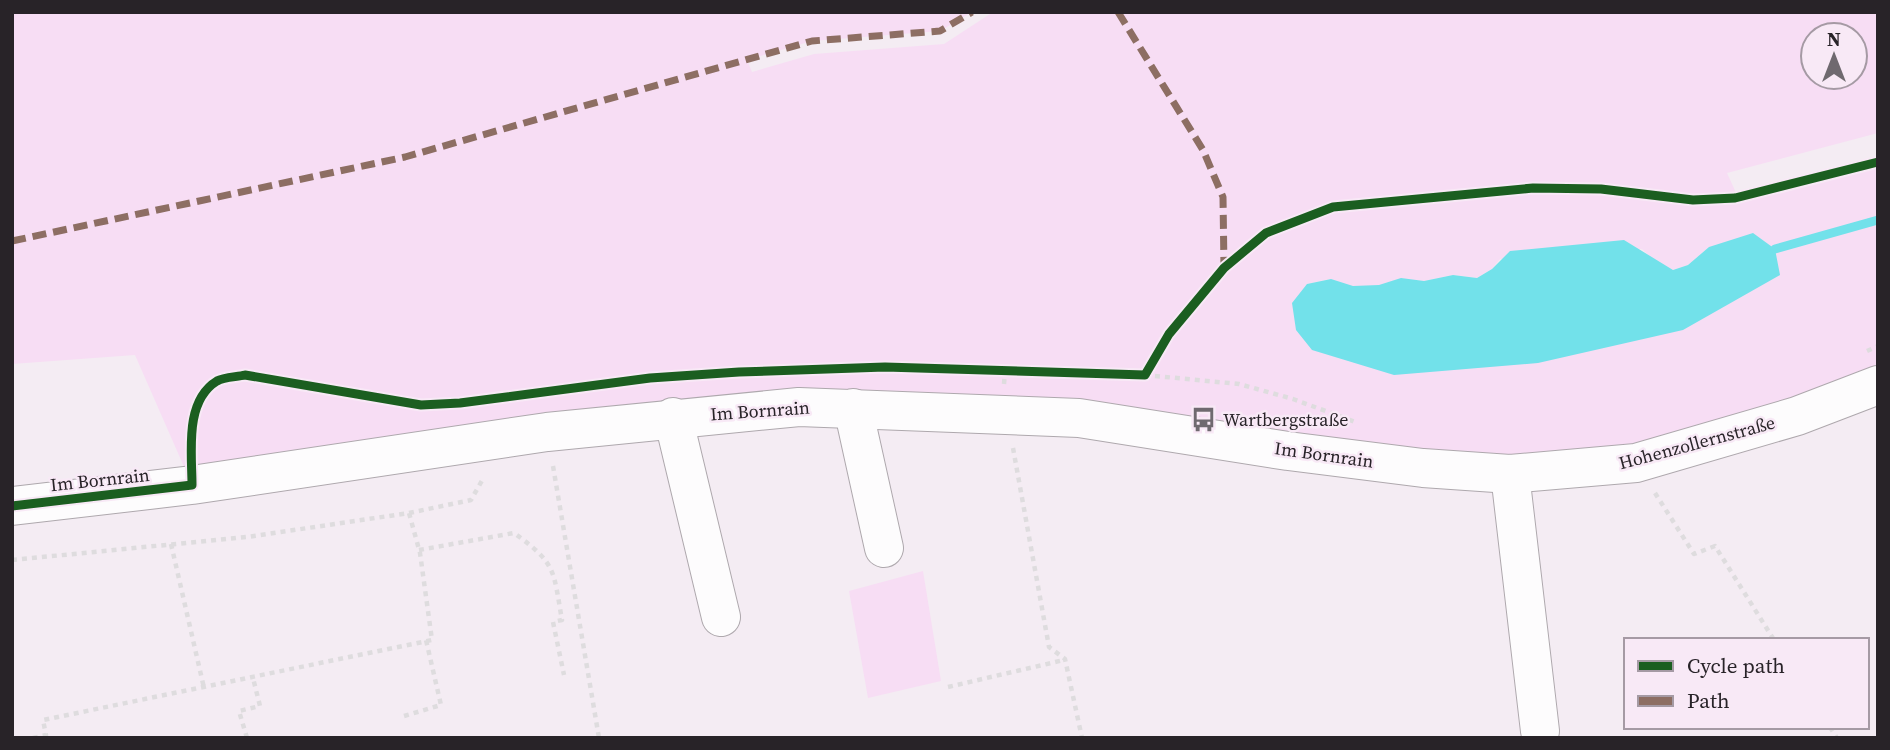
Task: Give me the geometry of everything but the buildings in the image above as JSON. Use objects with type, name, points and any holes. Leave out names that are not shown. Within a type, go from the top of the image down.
[{"type":"street","name":"Hohenzollernstraße","points":[[1510,474],[1636,463],[1797,416],[1866,370]]},
{"type":"street","name":"Im Bornrain","points":[[12,506],[192,485],[547,432],[673,417],[799,407],[1079,418],[1288,451],[1423,468],[1510,474]]},
{"type":"street","points":[[853,408],[884,548]]},
{"type":"street","points":[[673,417],[721,617]]},
{"type":"street","points":[[1510,474],[1540,732]]},
{"type":"path","points":[[1866,370],[1878,346]]},
{"type":"path","points":[[1006,371],[1003,388],[1007,414],[1049,647],[1065,659],[1082,738]]},
{"type":"path","points":[[1145,375],[1239,384],[1293,399],[1363,425]]},
{"type":"path","points":[[547,432],[599,738]]},
{"type":"path","points":[[12,559],[247,537],[409,513],[471,500],[505,438]]},
{"type":"path","points":[[1636,463],[1694,554],[1715,546],[1773,638]]},
{"type":"path","points":[[33,738],[46,735],[43,720],[432,640],[419,550],[409,513]]},
{"type":"path","points":[[419,550],[514,533],[544,555],[554,575],[562,620],[553,622],[564,675]]},
{"type":"path","points":[[172,544],[204,688]]},
{"type":"path","points":[[404,716],[441,705],[426,640]]},
{"type":"path","points":[[948,687],[1065,659]]},
{"type":"path","points":[[247,738],[239,711],[260,706],[253,678]]},
{"type":"shaded area","points":[[12,12],[972,12],[940,31],[812,41],[747,60],[752,72],[814,54],[944,44],[993,12],[1878,12],[1878,133],[1727,173],[1738,197],[1878,162],[1878,385],[1594,468],[910,410],[192,485],[135,355],[12,364]],"holes":[[[1709,247],[1683,330],[1307,284],[1330,279],[1353,287],[1379,286],[1401,279],[1424,281],[1453,275],[1477,278],[1492,269],[1500,259],[1642,249],[1658,264],[1673,270],[1688,265]]]},
{"type":"shaded area","points":[[923,571],[941,681],[868,698],[849,591]]},
{"type":"water","points":[[1753,233],[1775,249],[1780,275],[1683,330],[1538,363],[1394,375],[1312,350],[1296,330],[1292,303],[1307,284],[1331,279],[1353,286],[1379,285],[1401,278],[1424,281],[1453,275],[1477,278],[1492,269],[1510,251],[1624,240],[1673,270],[1688,265],[1709,247]]},
{"type":"waterway","points":[[1775,249],[1878,220]]},
{"type":"marked path","points":[[12,241],[405,157],[812,41],[940,31],[972,12]]},
{"type":"marked path","points":[[1118,12],[1203,150],[1223,197],[1224,268]]},
{"type":"cycle path","points":[[12,506],[192,485],[192,428],[199,401],[206,390],[217,381],[227,378],[245,375],[421,405],[460,403],[650,378],[739,372],[885,367],[1145,375],[1169,334],[1224,268],[1266,233],[1333,207],[1533,188],[1601,189],[1693,200],[1735,198],[1878,162]]},
{"type":"place","name":"Wartbergstraße","points":[[1203,420]]}]
